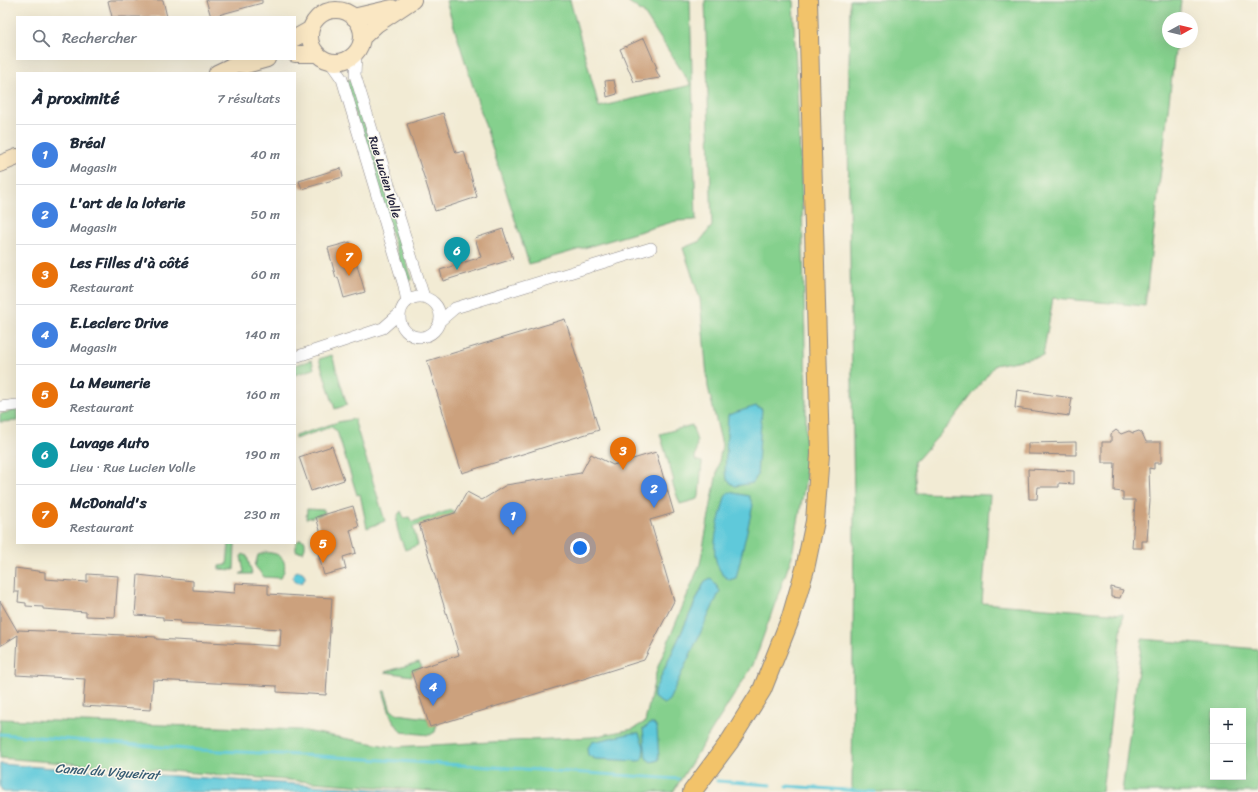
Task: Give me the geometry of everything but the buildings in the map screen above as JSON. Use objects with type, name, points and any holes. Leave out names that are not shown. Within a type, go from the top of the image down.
[{"type":"main road","points":[[353,17],[372,14],[412,0]]},
{"type":"main road","points":[[296,54],[344,61],[356,53],[362,38],[377,24],[412,0]]},
{"type":"main road","points":[[692,792],[730,741],[762,690],[791,617],[805,569],[815,521],[820,454],[808,0]]},
{"type":"main road","points":[[324,58],[312,42],[311,30],[317,18],[330,11],[338,10],[353,17],[358,23],[362,38]]},
{"type":"main road","points":[[296,38],[311,30]]},
{"type":"main road","points":[[219,72],[239,62],[246,65],[264,60]]},
{"type":"main road","points":[[0,164],[16,157]]},
{"type":"street","points":[[356,53],[355,75],[424,297]]},
{"type":"street","name":"Rue Lucien Volle","points":[[324,58],[342,79],[404,286],[406,302]]},
{"type":"street","points":[[383,328],[407,332],[420,337],[426,336],[437,328],[440,321],[455,308],[651,248]]},
{"type":"street","points":[[296,357],[383,328],[400,314],[406,302],[418,297],[424,297],[435,304],[455,308]]},
{"type":"street","points":[[435,304],[438,309],[440,321]]},
{"type":"street","points":[[400,314],[400,320],[407,332]]},
{"type":"street","points":[[0,407],[16,405]]},
{"type":"green space","points":[[570,0],[599,107],[691,85],[644,13],[626,0],[690,0],[696,220],[676,221],[529,264],[446,1]]},
{"type":"green space","points":[[705,0],[793,0],[802,198],[806,477],[792,556],[753,665],[673,792],[444,792],[0,758],[0,719],[300,730],[392,747],[592,737],[633,729],[645,722],[657,669],[700,564],[722,445],[708,387],[700,299],[683,248],[700,241],[712,226]],"holes":[[[705,581],[654,698],[654,692]]]},
{"type":"green space","points":[[850,0],[1181,0],[1180,12],[1162,12],[1162,48],[1175,48],[1145,306],[1053,298],[1043,356],[995,365],[952,421],[915,462],[917,493],[990,495],[982,603],[1123,614],[1102,792],[852,792],[854,505],[848,138]]},
{"type":"green space","points":[[351,79],[412,279],[406,281],[345,81]]},
{"type":"green space","points":[[332,355],[347,405],[335,409],[319,359]]},
{"type":"green space","points":[[312,360],[314,369],[296,375],[296,365]]},
{"type":"green space","points":[[16,410],[16,421],[0,422],[0,414]]},
{"type":"green space","points":[[354,419],[385,521],[367,528],[360,494],[357,495],[337,431],[331,427],[296,439],[296,436],[338,422]]},
{"type":"green space","points":[[692,425],[697,441],[695,460],[702,462],[699,496],[698,499],[680,504],[672,482],[674,481],[660,434]]},
{"type":"green space","points":[[307,509],[324,510],[325,513],[306,519]]},
{"type":"green space","points":[[451,510],[455,513],[413,527],[418,545],[405,550],[397,525],[398,515],[401,511],[404,518],[409,517],[412,522]]},
{"type":"green space","points":[[300,539],[305,541],[303,552],[296,551],[296,543]]},
{"type":"green space","points":[[229,544],[235,544],[234,570],[219,569],[219,566],[227,565]]},
{"type":"green space","points":[[266,552],[277,554],[283,560],[285,566],[280,578],[264,577],[255,566],[258,555]]},
{"type":"green space","points":[[243,554],[247,556],[252,574],[240,574],[244,572],[241,556]]},
{"type":"green space","points":[[1142,639],[1258,649],[1258,792],[1122,792]]},
{"type":"green space","points":[[419,662],[422,667],[412,671],[412,676],[385,672]]},
{"type":"green space","points":[[383,691],[385,691],[391,710],[397,714],[427,718],[430,726],[437,724],[435,732],[430,735],[401,732],[391,717]]},
{"type":"water","points":[[756,406],[762,409],[757,476],[753,483],[735,486],[728,481],[725,473],[728,415]]},
{"type":"water","points":[[729,492],[749,496],[753,505],[736,578],[729,580],[721,572],[717,563],[715,541],[725,497]]},
{"type":"water","points":[[297,571],[301,571],[305,577],[301,583],[297,583],[293,579],[293,575]]},
{"type":"water","points":[[711,578],[720,591],[669,700],[664,704],[654,698],[654,692],[705,581]]},
{"type":"water","points":[[650,724],[654,724],[657,728],[659,760],[651,762],[646,758],[643,729]]},
{"type":"water","points":[[639,733],[644,747],[643,758],[639,761],[595,759],[588,755],[587,749],[592,742]]},
{"type":"water","points":[[0,764],[415,792],[3,792],[0,787]]},
{"type":"waterway","points":[[0,734],[199,750],[320,756],[679,779]]},
{"type":"waterway","points":[[717,781],[771,785]]},
{"type":"waterway","points":[[786,786],[875,792]]},
{"type":"place","name":"Lavage Auto","points":[[457,270]]},
{"type":"place","name":"McDonald's","points":[[349,276]]},
{"type":"place","name":"Les Filles d'à côté","points":[[623,470]]},
{"type":"place","name":"L'art de la loterie","points":[[654,508]]},
{"type":"place","name":"Bréal","points":[[513,535]]},
{"type":"place","name":"La Meunerie","points":[[323,563]]},
{"type":"place","name":"E.Leclerc Drive","points":[[433,706]]},
{"type":"water label","name":"Canal du Vigueirat","points":[[107,771]]}]
